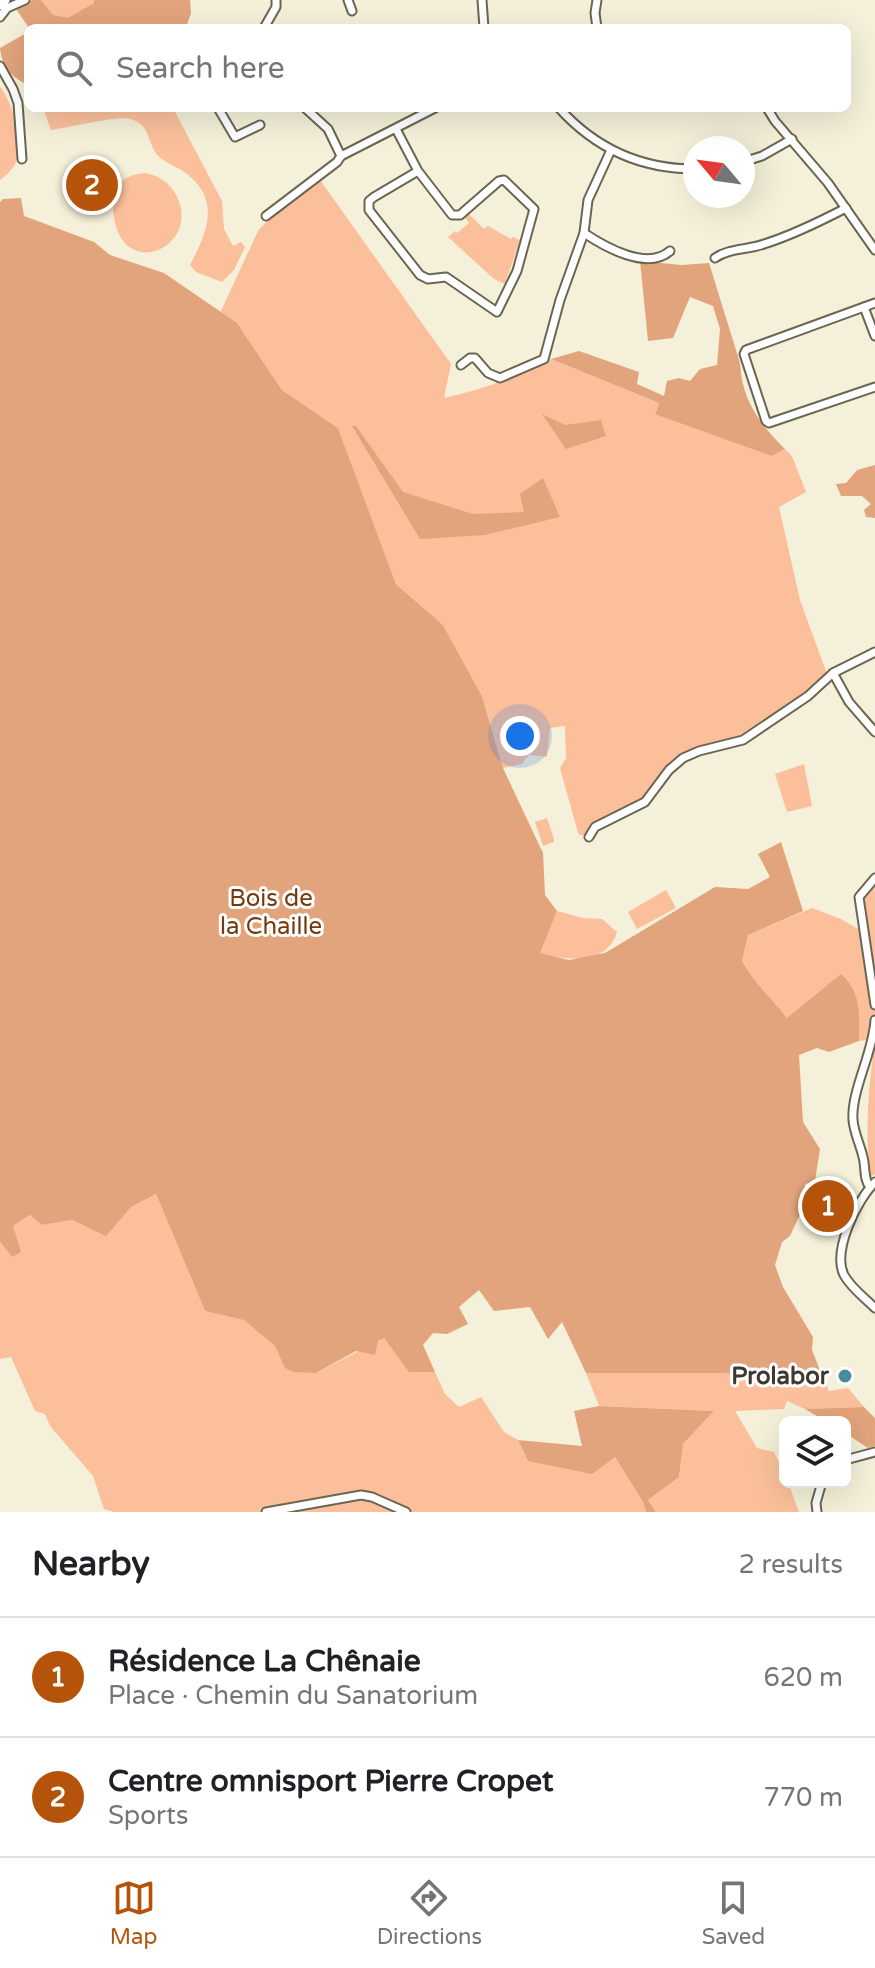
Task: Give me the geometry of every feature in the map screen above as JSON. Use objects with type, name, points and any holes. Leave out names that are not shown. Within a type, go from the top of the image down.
[{"type":"main road","points":[[0,5],[5,0]]},
{"type":"street","points":[[0,17],[7,8],[25,0]]},
{"type":"street","points":[[266,24],[276,7],[276,0]]},
{"type":"street","points":[[348,0],[352,11]]},
{"type":"street","points":[[482,0],[484,24]]},
{"type":"street","points":[[596,24],[597,0]]},
{"type":"street","points":[[0,66],[18,103],[22,159]]},
{"type":"street","points":[[220,112],[235,137],[260,125]]},
{"type":"street","points":[[309,112],[328,129],[341,156]]},
{"type":"street","points":[[266,216],[341,156],[428,112]]},
{"type":"street","points":[[563,112],[592,139],[631,160],[683,168]]},
{"type":"street","points":[[769,112],[812,162],[875,250]]},
{"type":"street","points":[[396,129],[418,171],[456,217],[504,180],[534,209],[517,271],[497,312],[446,277],[428,279],[420,275],[369,210],[369,201],[374,197],[418,171]]},
{"type":"street","points":[[755,158],[792,139]]},
{"type":"street","points":[[461,365],[475,358],[488,373],[500,378],[544,359],[560,300],[584,233],[591,191],[611,150]]},
{"type":"street","points":[[715,258],[723,252],[759,246],[798,232],[846,208]]},
{"type":"street","points":[[584,233],[645,259],[662,258],[670,251]]},
{"type":"street","points":[[875,303],[744,351],[766,421],[771,423],[875,387]]},
{"type":"street","points":[[864,307],[875,336]]},
{"type":"street","points":[[589,837],[595,827],[645,802],[669,770],[683,758],[743,740],[808,696],[833,673],[875,652]]},
{"type":"street","points":[[833,673],[849,702],[875,732]]},
{"type":"street","points":[[875,878],[859,897],[875,1005]]},
{"type":"street","points":[[875,1020],[872,1048],[857,1089],[853,1119],[864,1159],[866,1183],[872,1185],[846,1234],[841,1262],[848,1281],[875,1308]]},
{"type":"street","points":[[851,1458],[875,1452]]},
{"type":"street","points":[[817,1512],[820,1488]]},
{"type":"street","points":[[266,1512],[361,1495],[406,1512]]},
{"type":"shaded area","points":[[41,0],[94,0],[94,3],[68,19],[53,15]]},
{"type":"shaded area","points":[[0,87],[12,111],[19,143],[16,163],[0,180]]},
{"type":"shaded area","points":[[44,112],[175,112],[222,201],[224,229],[233,246],[241,242],[245,247],[234,270],[222,282],[196,272],[190,265],[203,238],[208,213],[206,201],[193,179],[157,155],[141,124],[124,118],[51,130]]},
{"type":"shaded area","points":[[145,173],[158,177],[169,186],[175,193],[181,212],[179,229],[170,242],[157,250],[143,252],[129,247],[118,232],[113,200],[120,183],[130,176]]},
{"type":"shaded area","points":[[320,180],[451,364],[444,398],[499,382],[551,359],[659,403],[655,413],[772,456],[785,449],[792,456],[806,492],[779,507],[800,600],[827,674],[806,694],[741,738],[691,752],[636,806],[588,835],[578,833],[560,768],[566,758],[565,726],[550,728],[547,757],[529,755],[522,764],[503,768],[482,696],[443,625],[396,584],[338,428],[282,390],[237,323],[220,313],[258,231],[277,210]]},
{"type":"shaded area","points":[[468,213],[484,229],[488,226],[511,239],[520,240],[505,284],[494,279],[448,237],[469,223],[464,217]]},
{"type":"shaded area","points":[[804,764],[812,806],[787,812],[775,774]]},
{"type":"shaded area","points":[[547,818],[554,842],[543,846],[535,822]]},
{"type":"shaded area","points":[[875,882],[875,1039],[859,1041],[858,1010],[787,1018],[742,961],[748,935],[812,908],[841,919],[865,933],[862,897]]},
{"type":"shaded area","points":[[666,890],[676,908],[637,929],[628,912]]},
{"type":"shaded area","points":[[557,911],[602,919],[617,932],[612,943],[605,951],[585,958],[539,953]]},
{"type":"shaded area","points":[[875,1043],[875,1174],[870,1177],[868,1110]]},
{"type":"shaded area","points":[[156,1194],[205,1311],[244,1319],[275,1346],[284,1364],[316,1373],[384,1338],[409,1371],[435,1372],[445,1394],[459,1407],[481,1397],[504,1432],[518,1440],[528,1461],[615,1457],[646,1512],[114,1512],[104,1509],[93,1476],[50,1426],[45,1414],[35,1411],[11,1357],[0,1359],[0,1242],[12,1257],[13,1226],[30,1215],[42,1225],[72,1220],[106,1235],[131,1207]]},
{"type":"shaded area","points":[[586,1373],[821,1373],[829,1391],[848,1388],[864,1407],[805,1409],[787,1401],[784,1409],[735,1411],[757,1448],[774,1452],[779,1462],[779,1488],[790,1488],[799,1512],[656,1512],[648,1500],[679,1477],[683,1444],[714,1411],[599,1406]]},
{"type":"green space","points":[[32,0],[41,0],[53,15],[68,18],[94,3],[94,0],[190,0],[191,13],[187,24],[26,24],[16,9]]},
{"type":"green space","points":[[24,34],[24,83],[8,71],[0,48]]},
{"type":"green space","name":"Bois de la Chaille","points":[[21,198],[24,216],[94,242],[110,255],[164,273],[237,323],[282,390],[338,428],[396,584],[443,625],[482,696],[503,768],[543,853],[545,895],[557,911],[540,953],[569,960],[605,953],[715,887],[748,889],[770,877],[758,854],[781,842],[803,911],[748,935],[742,961],[787,1018],[841,974],[853,988],[859,1013],[859,1041],[829,1052],[817,1048],[799,1055],[803,1122],[820,1149],[815,1181],[805,1184],[802,1210],[790,1236],[782,1242],[775,1265],[783,1287],[813,1337],[812,1350],[821,1373],[586,1373],[562,1322],[548,1339],[530,1307],[494,1311],[479,1290],[459,1307],[468,1324],[447,1334],[433,1333],[423,1345],[435,1372],[409,1372],[384,1338],[378,1341],[375,1355],[356,1351],[316,1373],[294,1372],[285,1368],[275,1346],[244,1320],[205,1311],[156,1194],[131,1207],[106,1236],[72,1220],[42,1225],[30,1215],[13,1226],[21,1252],[12,1257],[0,1242],[0,202]]},
{"type":"green space","points":[[640,261],[682,265],[709,263],[740,363],[744,389],[760,421],[785,449],[772,456],[655,414],[659,403],[551,359],[579,351],[639,372],[637,384],[664,396],[667,381],[679,378],[690,381],[700,369],[717,365],[720,329],[713,306],[690,297],[673,338],[648,341]]},
{"type":"green space","points":[[542,414],[565,425],[601,420],[606,436],[566,449]]},
{"type":"green space","points":[[352,426],[356,426],[403,492],[473,514],[524,512],[520,494],[543,478],[560,517],[485,535],[420,539]]},
{"type":"green space","points":[[875,465],[875,518],[866,517],[864,510],[871,504],[862,496],[841,496],[836,484],[846,483],[857,470]]},
{"type":"green space","points":[[599,1406],[714,1411],[683,1444],[679,1477],[648,1500],[656,1512],[646,1512],[615,1457],[592,1474],[528,1461],[518,1440],[582,1446],[574,1411]]},
{"type":"green space","points":[[864,1407],[875,1418],[875,1446],[868,1448],[851,1437],[851,1416],[817,1416],[805,1409]]},
{"type":"place","name":"Centre omnisport Pierre Cropet","points":[[92,185]]},
{"type":"place","name":"Résidence La Chênaie","points":[[828,1206]]},
{"type":"place","name":"Prolabor","points":[[845,1376]]}]
